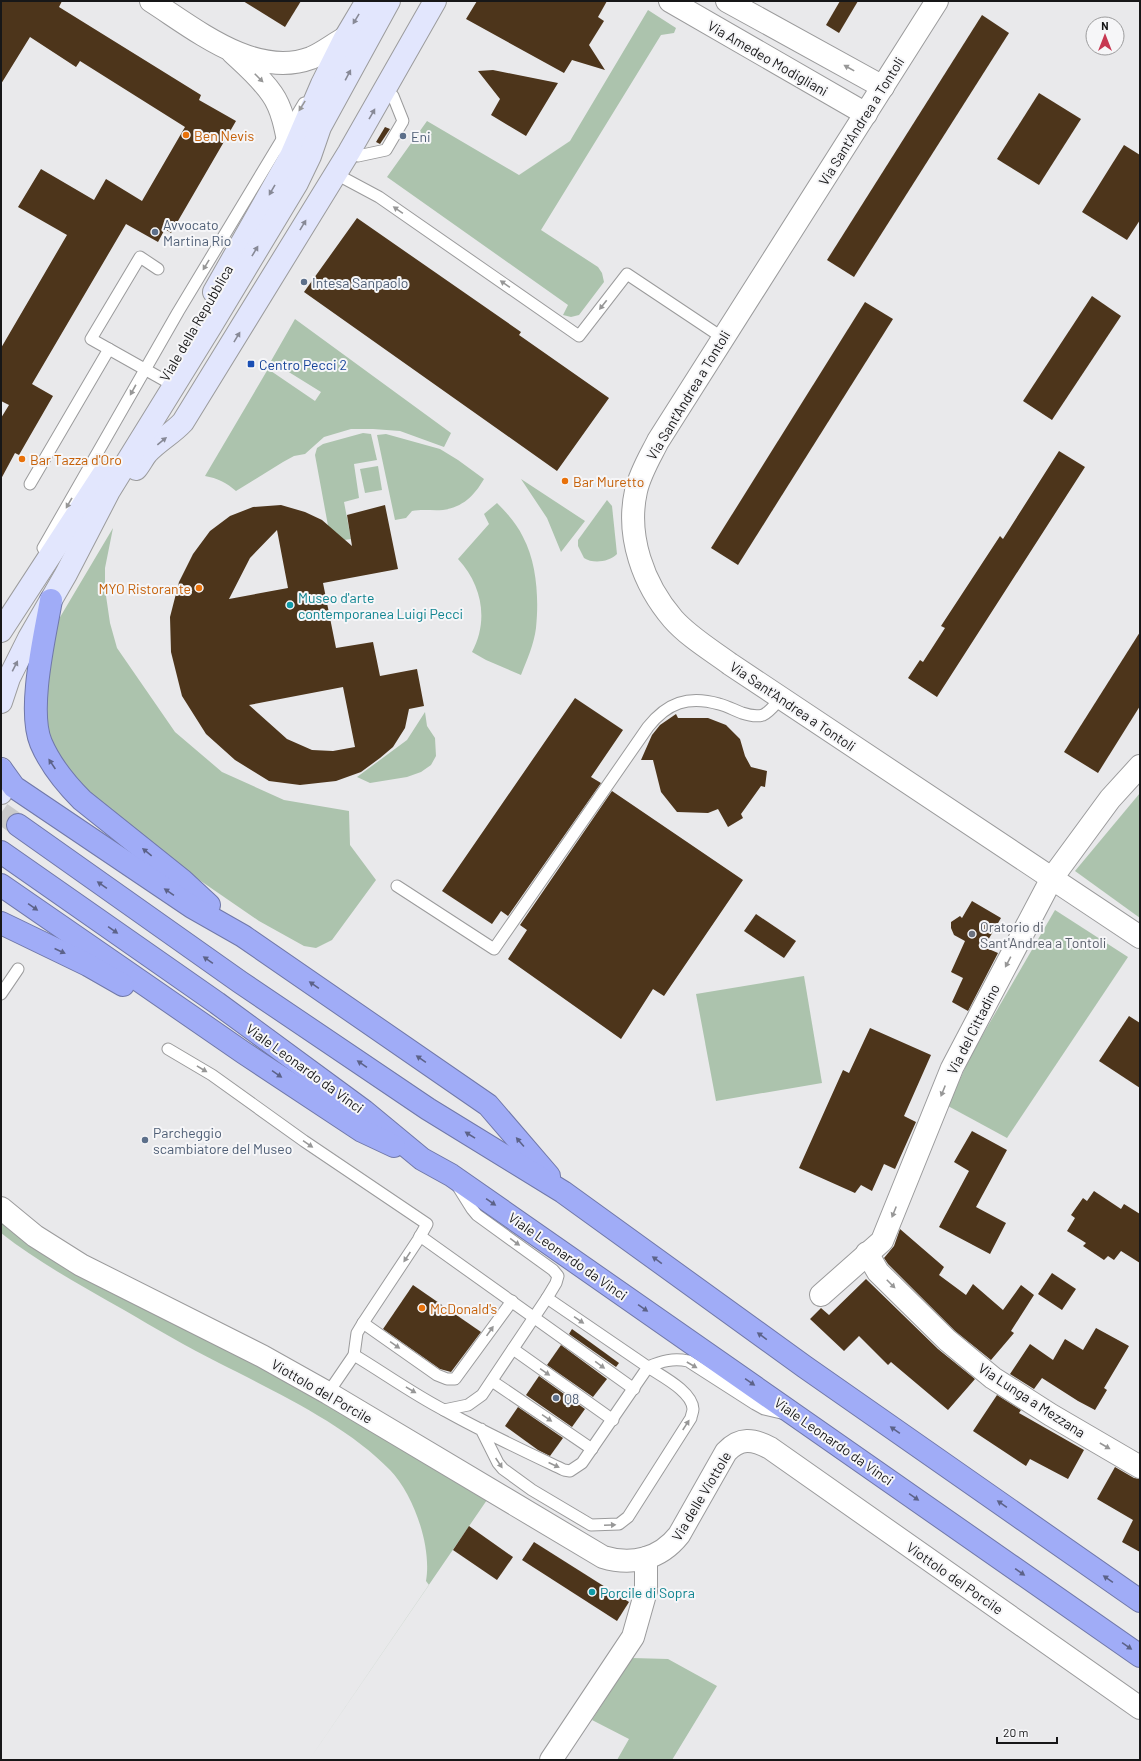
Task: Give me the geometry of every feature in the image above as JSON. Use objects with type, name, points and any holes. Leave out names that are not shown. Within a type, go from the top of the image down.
[{"type":"highway","points":[[51,600],[37,691],[36,709],[36,726],[40,741],[47,756],[61,777],[82,800],[182,880],[239,933]]},
{"type":"highway","points":[[1,769],[14,787],[192,907],[239,933],[488,1105],[563,1192]]},
{"type":"highway","points":[[18,825],[260,995],[428,1109],[563,1192],[805,1367],[1140,1601]]},
{"type":"highway","name":"Viale Leonardo da Vinci","points":[[1,852],[236,1017],[364,1111],[422,1159],[451,1175],[1140,1656]]},
{"type":"highway","points":[[1,885],[244,1053],[362,1131],[422,1159]]},
{"type":"highway","points":[[1,923],[88,965],[190,1024],[244,1053]]},
{"type":"main road","name":"Viale della Repubblica","points":[[1,630],[164,380],[291,156],[322,84],[345,38],[367,1]]},
{"type":"main road","name":"Viale della Repubblica","points":[[66,574],[109,491],[297,183],[310,156],[320,127],[389,1]]},
{"type":"main road","name":"Viale della Repubblica","points":[[1,702],[9,678],[29,638],[66,574],[113,500],[147,453],[163,439],[174,432],[183,422],[336,174],[385,91],[404,54],[435,1]]},
{"type":"main road","points":[[1,769],[1,792]]},
{"type":"street","points":[[150,1],[231,51],[263,82],[273,95],[286,131],[291,156]]},
{"type":"street","name":"Via Amedeo Modigliani","points":[[670,1],[866,114]]},
{"type":"street","name":"Via Amedeo Modigliani","points":[[727,1],[883,87]]},
{"type":"street","name":"Via Sant'Andrea a Tontoli","points":[[937,1],[658,441],[641,474],[636,491],[633,524],[636,544],[640,562],[651,586],[673,619],[698,641],[1140,937]]},
{"type":"street","points":[[231,51],[270,61],[301,61],[312,57],[345,38]]},
{"type":"street","points":[[812,82],[825,55]]},
{"type":"street","name":"Via del Cittadino","points":[[821,1295],[882,1241],[952,1068],[1052,878],[1110,799],[1140,766]]},
{"type":"street","name":"Viottolo del Porcile","points":[[1,1208],[36,1236],[80,1265],[174,1313],[224,1336],[328,1393],[594,1553],[614,1561],[636,1561],[646,1558]]},
{"type":"street","name":"Via Lunga a Mezzana","points":[[867,1253],[878,1272],[947,1340],[993,1378],[1051,1415],[1140,1467]]},
{"type":"street","name":"Via delle Viottole","points":[[646,1558],[664,1551],[672,1545],[722,1457],[731,1446],[740,1441],[749,1440],[757,1441],[770,1448]]},
{"type":"street","name":"Viottolo del Porcile","points":[[770,1448],[1140,1708]]},
{"type":"street","points":[[551,1760],[633,1637],[646,1591],[646,1558]]},
{"type":"lane","points":[[1,630],[43,548],[145,369],[286,131],[345,38]]},
{"type":"lane","points":[[349,152],[358,156],[386,150],[403,121],[393,96],[385,91]]},
{"type":"lane","points":[[336,174],[379,197],[579,336],[627,274],[723,338]]},
{"type":"lane","points":[[158,268],[140,257],[91,339],[164,380]]},
{"type":"lane","points":[[30,484],[109,349]]},
{"type":"lane","points":[[397,886],[494,949],[648,727],[663,711],[679,702],[700,700],[716,703],[739,712],[758,716],[769,711],[781,698]]},
{"type":"lane","points":[[1,994],[18,969]]},
{"type":"lane","points":[[168,1049],[212,1075],[304,1141],[427,1224],[357,1333],[354,1355],[328,1393]]},
{"type":"lane","points":[[444,1410],[468,1405],[482,1395],[535,1317],[556,1283],[558,1276],[553,1270],[477,1215],[451,1175]]},
{"type":"lane","points":[[420,1236],[634,1389]]},
{"type":"lane","points":[[481,1429],[498,1463],[503,1469],[532,1490],[591,1525],[619,1524],[628,1516],[691,1418],[693,1409],[680,1388],[547,1298]]},
{"type":"lane","points":[[363,1323],[437,1375],[451,1380],[455,1379],[465,1367],[512,1301]]},
{"type":"lane","points":[[513,1349],[612,1420]]},
{"type":"lane","points":[[354,1355],[444,1410],[518,1449],[564,1470],[570,1471],[582,1463],[648,1367],[661,1362],[676,1359],[688,1361],[764,1409],[802,1419]]},
{"type":"lane","points":[[492,1381],[592,1449]]},
{"type":"green space","points":[[648,10],[676,28],[674,33],[661,35],[541,230],[598,267],[602,273],[604,282],[579,315],[571,317],[563,315],[568,305],[387,177],[427,121],[519,175],[570,141]]},
{"type":"green space","points":[[295,319],[451,433],[444,447],[400,431],[351,429],[324,437],[305,454],[294,456],[236,491],[222,481],[205,476],[268,369],[315,401],[321,392],[271,361]]},
{"type":"green space","points":[[363,433],[371,434],[377,460],[354,464],[359,498],[344,502],[351,539],[331,542],[315,455],[317,448],[323,444]]},
{"type":"green space","points":[[386,434],[440,449],[484,479],[476,491],[467,500],[450,509],[412,511],[406,518],[395,520],[377,435]]},
{"type":"green space","points":[[378,466],[382,490],[365,493],[360,469]]},
{"type":"green space","points":[[521,479],[585,521],[561,552],[547,518]]},
{"type":"green space","points":[[607,500],[612,506],[617,554],[610,559],[601,561],[588,560],[584,558],[578,546],[578,540]]},
{"type":"green space","points":[[497,503],[512,519],[528,547],[536,581],[536,628],[532,646],[521,675],[486,660],[472,652],[480,628],[480,603],[473,580],[458,559],[489,524],[484,514]]},
{"type":"green space","points":[[113,528],[105,568],[105,589],[110,623],[117,648],[175,732],[222,772],[284,800],[349,811],[350,845],[376,880],[332,940],[316,948],[304,946],[259,921],[195,877],[71,778],[46,736],[42,686],[53,629]]},
{"type":"green space","points":[[425,712],[427,726],[435,738],[436,756],[431,765],[421,772],[407,777],[370,783],[357,777],[407,740]]},
{"type":"green space","points":[[1140,793],[1140,918],[1075,871]]},
{"type":"green space","points":[[1055,910],[1128,957],[1007,1138],[948,1106],[971,1055]]},
{"type":"green space","points":[[804,976],[822,1083],[716,1101],[696,994]]},
{"type":"green space","points":[[1,1215],[297,1383],[489,1497],[429,1585],[426,1581],[427,1567],[424,1538],[414,1507],[399,1481],[373,1454],[353,1438],[309,1410],[183,1344],[46,1264],[1,1233]]},
{"type":"green space","points":[[632,1658],[668,1659],[717,1686],[672,1760],[617,1760],[629,1739],[592,1720]]},
{"type":"building","points":[[1,1],[62,1],[59,7],[201,95],[199,100],[236,121],[171,233],[165,229],[158,242],[126,224],[32,384],[53,396],[19,455],[15,453],[1,479],[1,418],[9,405],[1,401],[1,348],[67,235],[18,207],[41,169],[94,200],[106,179],[142,201],[185,127],[80,61],[76,67],[30,37],[1,84]]},
{"type":"building","points":[[243,1],[301,1],[285,27]]},
{"type":"building","points":[[477,1],[607,1],[598,17],[604,21],[589,45],[605,70],[572,60],[564,73],[466,19]]},
{"type":"building","points":[[840,1],[858,1],[839,33],[826,25]]},
{"type":"building","points":[[982,15],[1009,33],[854,277],[827,260]]},
{"type":"building","points":[[493,70],[558,83],[526,136],[491,115],[500,99],[478,71]]},
{"type":"building","points":[[1039,93],[1081,119],[1039,185],[997,159]]},
{"type":"building","points":[[385,127],[390,129],[380,144],[376,142]]},
{"type":"building","points":[[1124,145],[1140,155],[1140,220],[1127,240],[1082,212]]},
{"type":"building","points":[[357,218],[521,332],[519,335],[609,398],[557,471],[304,292]]},
{"type":"building","points":[[1092,296],[1121,316],[1052,420],[1023,401]]},
{"type":"building","points":[[865,302],[893,319],[738,565],[711,548]]},
{"type":"building","points":[[1059,451],[1085,467],[937,697],[908,678],[920,660],[923,662],[945,628],[941,626],[1000,536],[1003,539]]},
{"type":"building","points":[[281,505],[305,512],[322,520],[352,546],[347,515],[385,505],[398,569],[323,583],[336,648],[373,642],[380,676],[417,669],[424,706],[409,709],[405,728],[393,747],[361,772],[336,781],[300,785],[269,781],[235,760],[206,734],[182,696],[171,652],[170,617],[179,582],[193,554],[210,531],[230,516],[253,507]],"holes":[[[277,530],[288,588],[229,599],[250,558]],[[343,687],[355,747],[333,751],[312,750],[287,739],[249,705]]]},
{"type":"building","points":[[1140,632],[1140,706],[1098,773],[1064,752]]},
{"type":"building","points":[[575,698],[623,730],[591,777],[601,783],[508,916],[501,911],[492,924],[442,891]]},
{"type":"building","points":[[676,714],[678,718],[708,718],[726,725],[740,739],[745,756],[751,767],[767,771],[765,787],[761,786],[741,814],[743,818],[728,827],[718,809],[708,813],[677,812],[661,792],[653,760],[641,760],[652,735],[660,725]]},
{"type":"building","points":[[612,791],[743,880],[664,996],[653,989],[621,1039],[508,959],[527,930],[520,925]]},
{"type":"building","points":[[972,901],[1001,918],[984,947],[998,953],[968,1011],[952,1002],[963,978],[951,972],[965,941],[954,935],[951,928],[951,922],[960,916],[962,918]]},
{"type":"building","points":[[756,914],[796,941],[784,958],[744,931]]},
{"type":"building","points":[[1129,1016],[1140,1023],[1140,1088],[1099,1061]]},
{"type":"building","points":[[870,1028],[931,1055],[904,1116],[916,1122],[895,1169],[884,1164],[872,1191],[861,1185],[855,1193],[799,1168],[843,1070],[849,1073]]},
{"type":"building","points":[[972,1131],[1007,1150],[976,1207],[1006,1223],[990,1254],[939,1227],[969,1171],[954,1162]]},
{"type":"building","points":[[1094,1191],[1121,1209],[1124,1204],[1140,1214],[1140,1263],[1121,1251],[1114,1260],[1108,1256],[1104,1260],[1083,1246],[1086,1243],[1067,1231],[1075,1218],[1071,1215],[1083,1198],[1087,1201]]},
{"type":"building","points":[[900,1229],[944,1267],[939,1275],[966,1295],[973,1284],[1003,1310],[1021,1285],[1034,1295],[1011,1331],[1014,1333],[991,1360],[955,1331],[888,1264],[884,1258],[894,1246]]},
{"type":"building","points":[[1052,1273],[1076,1289],[1062,1310],[1038,1294]]},
{"type":"building","points":[[866,1279],[938,1349],[975,1379],[948,1410],[891,1362],[888,1365],[859,1336],[844,1351],[810,1319],[821,1308],[829,1315]]},
{"type":"building","name":"McDonald's","points":[[413,1285],[481,1332],[451,1372],[440,1369],[383,1329]]},
{"type":"building","points":[[1096,1328],[1129,1346],[1104,1388],[1107,1390],[1095,1410],[1042,1378],[1034,1389],[1010,1374],[1030,1344],[1053,1360],[1065,1339],[1083,1350]]},
{"type":"building","points":[[572,1329],[619,1363],[616,1367],[569,1334]]},
{"type":"building","points":[[561,1345],[607,1379],[593,1397],[547,1365]]},
{"type":"building","points":[[539,1376],[585,1409],[572,1427],[526,1395]]},
{"type":"building","points":[[997,1395],[1021,1410],[1019,1413],[1084,1450],[1068,1479],[1030,1459],[1026,1466],[973,1431]]},
{"type":"building","points":[[518,1407],[563,1438],[550,1456],[538,1450],[505,1426]]},
{"type":"building","points":[[1115,1467],[1134,1478],[1140,1479],[1140,1552],[1122,1542],[1133,1520],[1097,1499]]},
{"type":"building","points":[[469,1526],[513,1557],[497,1580],[453,1550]]},
{"type":"building","name":"Porcile di Sopra","points":[[534,1542],[629,1602],[617,1621],[522,1560]]},
{"type":"tunnel","points":[[1,813],[18,825]]},
{"type":"place","name":"Ben Nevis","points":[[186,135]]},
{"type":"place","name":"Eni","points":[[403,136]]},
{"type":"place","name":"Avvocato Martina Rio","points":[[155,232]]},
{"type":"place","name":"Intesa Sanpaolo","points":[[304,282]]},
{"type":"place","name":"Centro Pecci 2","points":[[251,364]]},
{"type":"place","name":"Bar Tazza d'Oro","points":[[22,459]]},
{"type":"place","name":"Bar Muretto","points":[[565,481]]},
{"type":"place","name":"MYO Ristorante","points":[[199,588]]},
{"type":"place","name":"Museo d'arte contemporanea Luigi Pecci","points":[[290,605]]},
{"type":"place","name":"Oratorio di Sant'Andrea a Tontoli","points":[[972,934]]},
{"type":"place","name":"Parcheggio scambiatore del Museo","points":[[145,1140]]},
{"type":"place","name":"McDonald's","points":[[422,1308]]},
{"type":"place","name":"Q8","points":[[556,1398]]},
{"type":"place","name":"Porcile di Sopra","points":[[592,1592]]}]
